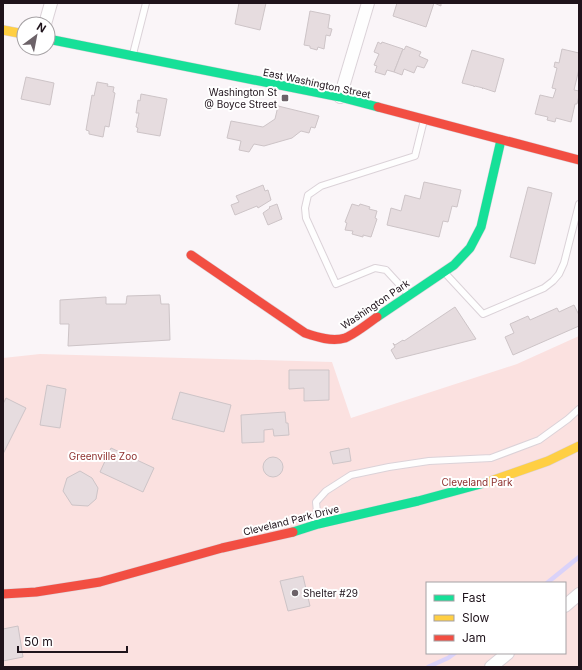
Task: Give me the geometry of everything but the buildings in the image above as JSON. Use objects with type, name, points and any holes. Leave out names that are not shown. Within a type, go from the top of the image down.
[{"type":"street","points":[[48,16],[52,3]]},
{"type":"street","points":[[340,98],[368,3]]},
{"type":"street","points":[[3,30],[16,32]]},
{"type":"street","name":"East Washington Street","points":[[56,41],[340,98],[579,160]]},
{"type":"street","name":"Washington Park","points":[[191,255],[305,333],[322,340],[346,338],[467,254],[481,228],[500,140]]},
{"type":"street","name":"Cleveland Park Drive","points":[[3,594],[36,592],[100,582],[222,548],[297,531],[318,524],[476,486],[530,468],[563,455],[579,446]]},
{"type":"street","points":[[566,605],[579,594]]},
{"type":"street","points":[[491,667],[507,654]]},
{"type":"lane","points":[[133,56],[146,3]]},
{"type":"lane","points":[[409,295],[386,270],[375,268],[336,284],[306,218],[305,208],[308,195],[321,186],[415,156],[424,120]]},
{"type":"lane","points":[[444,271],[483,314],[544,288],[553,281],[564,263],[579,204]]},
{"type":"lane","points":[[318,524],[316,502],[326,490],[351,475],[429,461],[491,458],[540,440],[579,409]]},
{"type":"green space","name":"Cleveland Park","points":[[579,336],[579,667],[3,667],[3,358],[40,354],[332,362],[351,418],[517,364]]},
{"type":"waterway","points":[[548,582],[579,557]]},
{"type":"waterway","points":[[428,667],[454,654]]},
{"type":"traffic: fast","points":[[56,41],[340,97],[378,107]]},
{"type":"traffic: fast","points":[[377,317],[454,265],[470,248],[481,227],[501,140]]},
{"type":"traffic: fast","points":[[293,532],[318,524],[418,501],[488,482]]},
{"type":"traffic: slow","points":[[3,30],[16,32]]},
{"type":"traffic: slow","points":[[488,482],[548,461],[579,446]]},
{"type":"traffic: jam","points":[[378,107],[579,160]]},
{"type":"traffic: jam","points":[[191,255],[305,333],[330,339],[345,338],[357,332],[377,317]]},
{"type":"traffic: jam","points":[[3,594],[36,592],[100,582],[222,548],[293,532]]},
{"type":"place","name":"Washington St @ Boyce Street","points":[[285,98]]},
{"type":"place","name":"Shelter #29","points":[[295,593]]},
{"type":"park label","name":"Greenville Zoo","points":[[103,456]]}]
